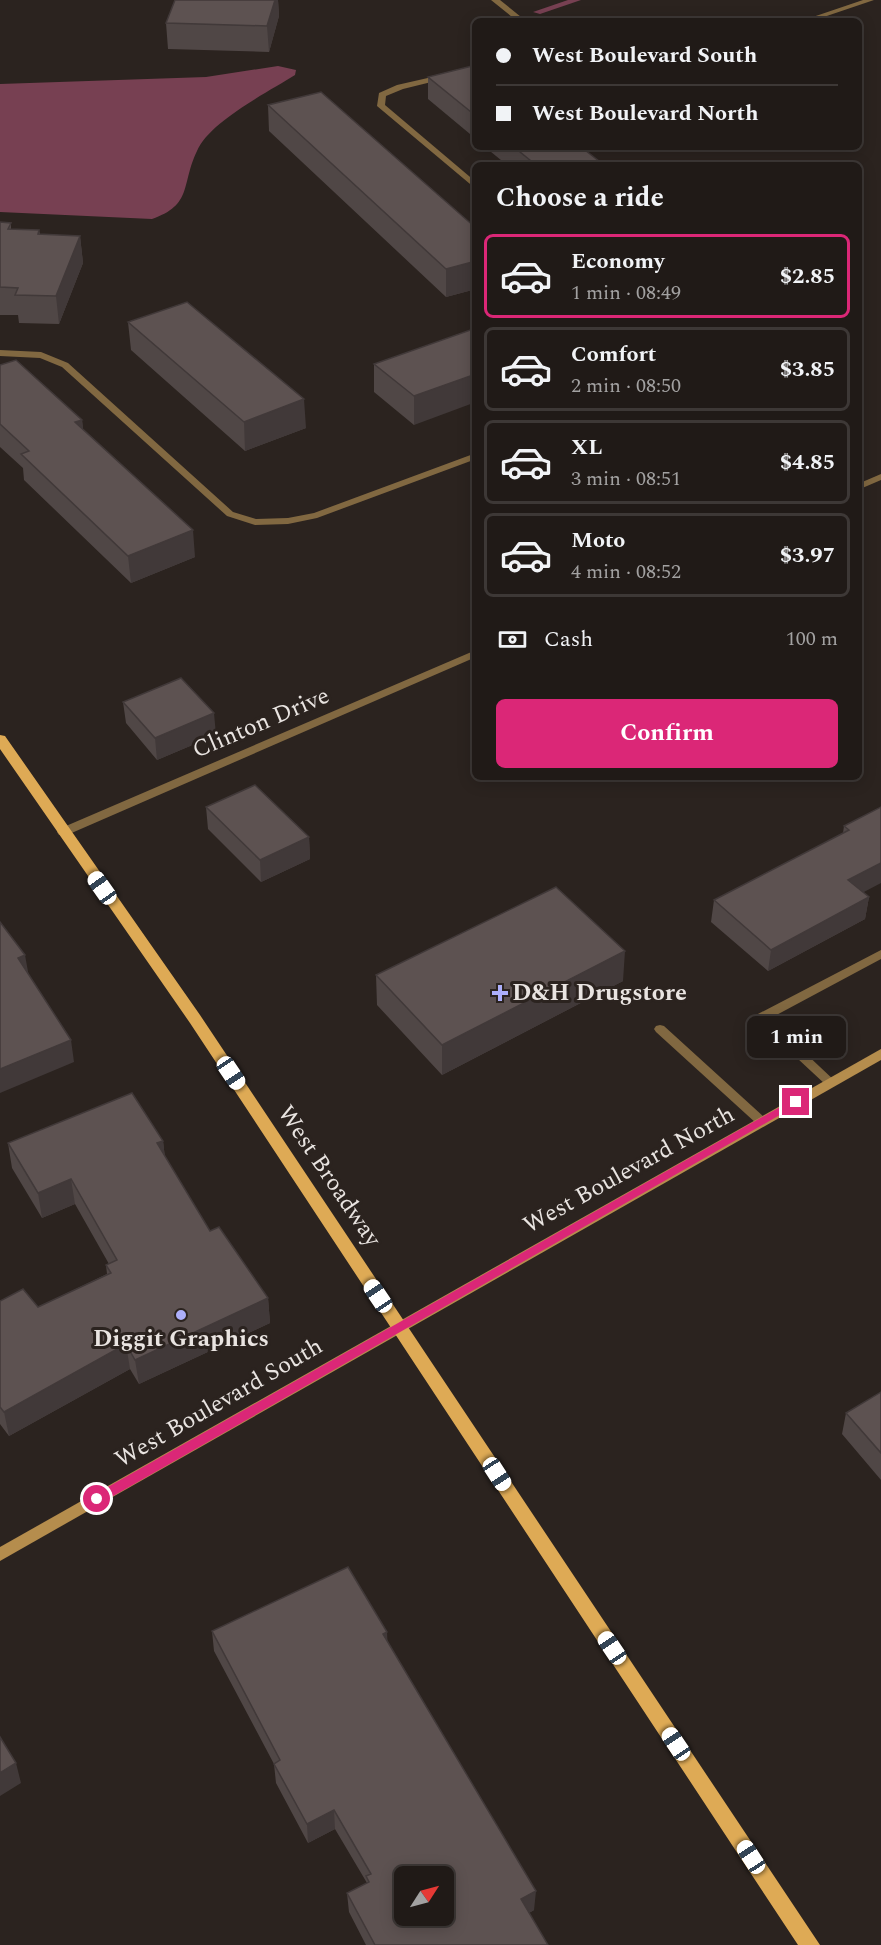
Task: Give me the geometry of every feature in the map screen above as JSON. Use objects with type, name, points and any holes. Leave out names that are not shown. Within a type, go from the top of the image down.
[{"type":"main road","name":"West Broadway","points":[[0,739],[195,1019],[810,1945]]},
{"type":"main road","name":"West Boulevard North","points":[[399,1326],[881,1054]]},
{"type":"main road","name":"West Boulevard South","points":[[0,1555],[399,1326]]},
{"type":"street","points":[[495,0],[518,18]]},
{"type":"street","points":[[814,18],[870,0]]},
{"type":"street","points":[[472,70],[400,87],[382,95],[381,106],[472,184]]},
{"type":"street","points":[[0,354],[41,355],[65,365],[230,514],[255,522],[288,521],[317,514],[472,457]]},
{"type":"street","points":[[862,485],[881,477]]},
{"type":"street","name":"Clinton Drive","points":[[63,832],[472,655]]},
{"type":"street","points":[[830,1082],[760,1018],[881,954]]},
{"type":"street","points":[[660,1029],[761,1121]]},
{"type":"shaded area","points":[[278,66],[296,70],[295,75],[240,108],[214,129],[197,151],[180,200],[165,213],[152,219],[0,212],[0,84],[206,77]]},
{"type":"building","points":[[175,0],[275,0],[267,26],[166,23]]},
{"type":"building","points":[[472,66],[472,113],[428,77]]},
{"type":"building","points":[[321,92],[472,224],[472,262],[446,269],[268,105]]},
{"type":"building","points":[[518,150],[585,150],[600,162],[532,162]]},
{"type":"building","points":[[0,222],[11,223],[8,229],[39,230],[38,234],[80,236],[56,296],[15,295],[18,288],[0,287]]},
{"type":"building","points":[[187,302],[304,399],[244,422],[128,322]]},
{"type":"building","points":[[472,329],[472,375],[414,396],[374,364]]},
{"type":"building","points":[[16,360],[82,420],[75,422],[193,530],[128,556],[21,454],[29,451],[0,424],[0,365]]},
{"type":"building","points":[[181,678],[214,713],[155,738],[123,702]]},
{"type":"building","points":[[255,785],[309,837],[260,860],[206,807]]},
{"type":"building","points":[[881,807],[881,863],[848,880],[869,897],[771,950],[714,900],[849,830],[844,826]]},
{"type":"building","name":"D&H Drugstore","points":[[556,887],[625,951],[442,1045],[376,975]]},
{"type":"building","points":[[0,922],[25,955],[18,958],[71,1040],[0,1069]]},
{"type":"building","points":[[132,1093],[163,1141],[157,1143],[210,1231],[219,1227],[268,1298],[135,1360],[126,1344],[4,1412],[0,1407],[0,1301],[23,1289],[38,1307],[111,1273],[106,1265],[117,1260],[71,1179],[38,1193],[8,1143]]},
{"type":"building","points":[[881,1392],[881,1453],[846,1413]]},
{"type":"building","points":[[348,1567],[387,1632],[383,1634],[536,1891],[521,1899],[548,1945],[375,1945],[347,1893],[369,1882],[366,1876],[371,1874],[334,1810],[307,1824],[274,1764],[280,1760],[212,1631]]},
{"type":"building","points":[[0,1737],[16,1763],[0,1773]]},
{"type":"waterway","points":[[537,12],[577,0]]},
{"type":"place","name":"D&H Drugstore","points":[[500,993]]},
{"type":"place","name":"Diggit Graphics","points":[[181,1315]]},
{"type":"route","points":[[97,1499],[462,1289],[796,1102]]}]
